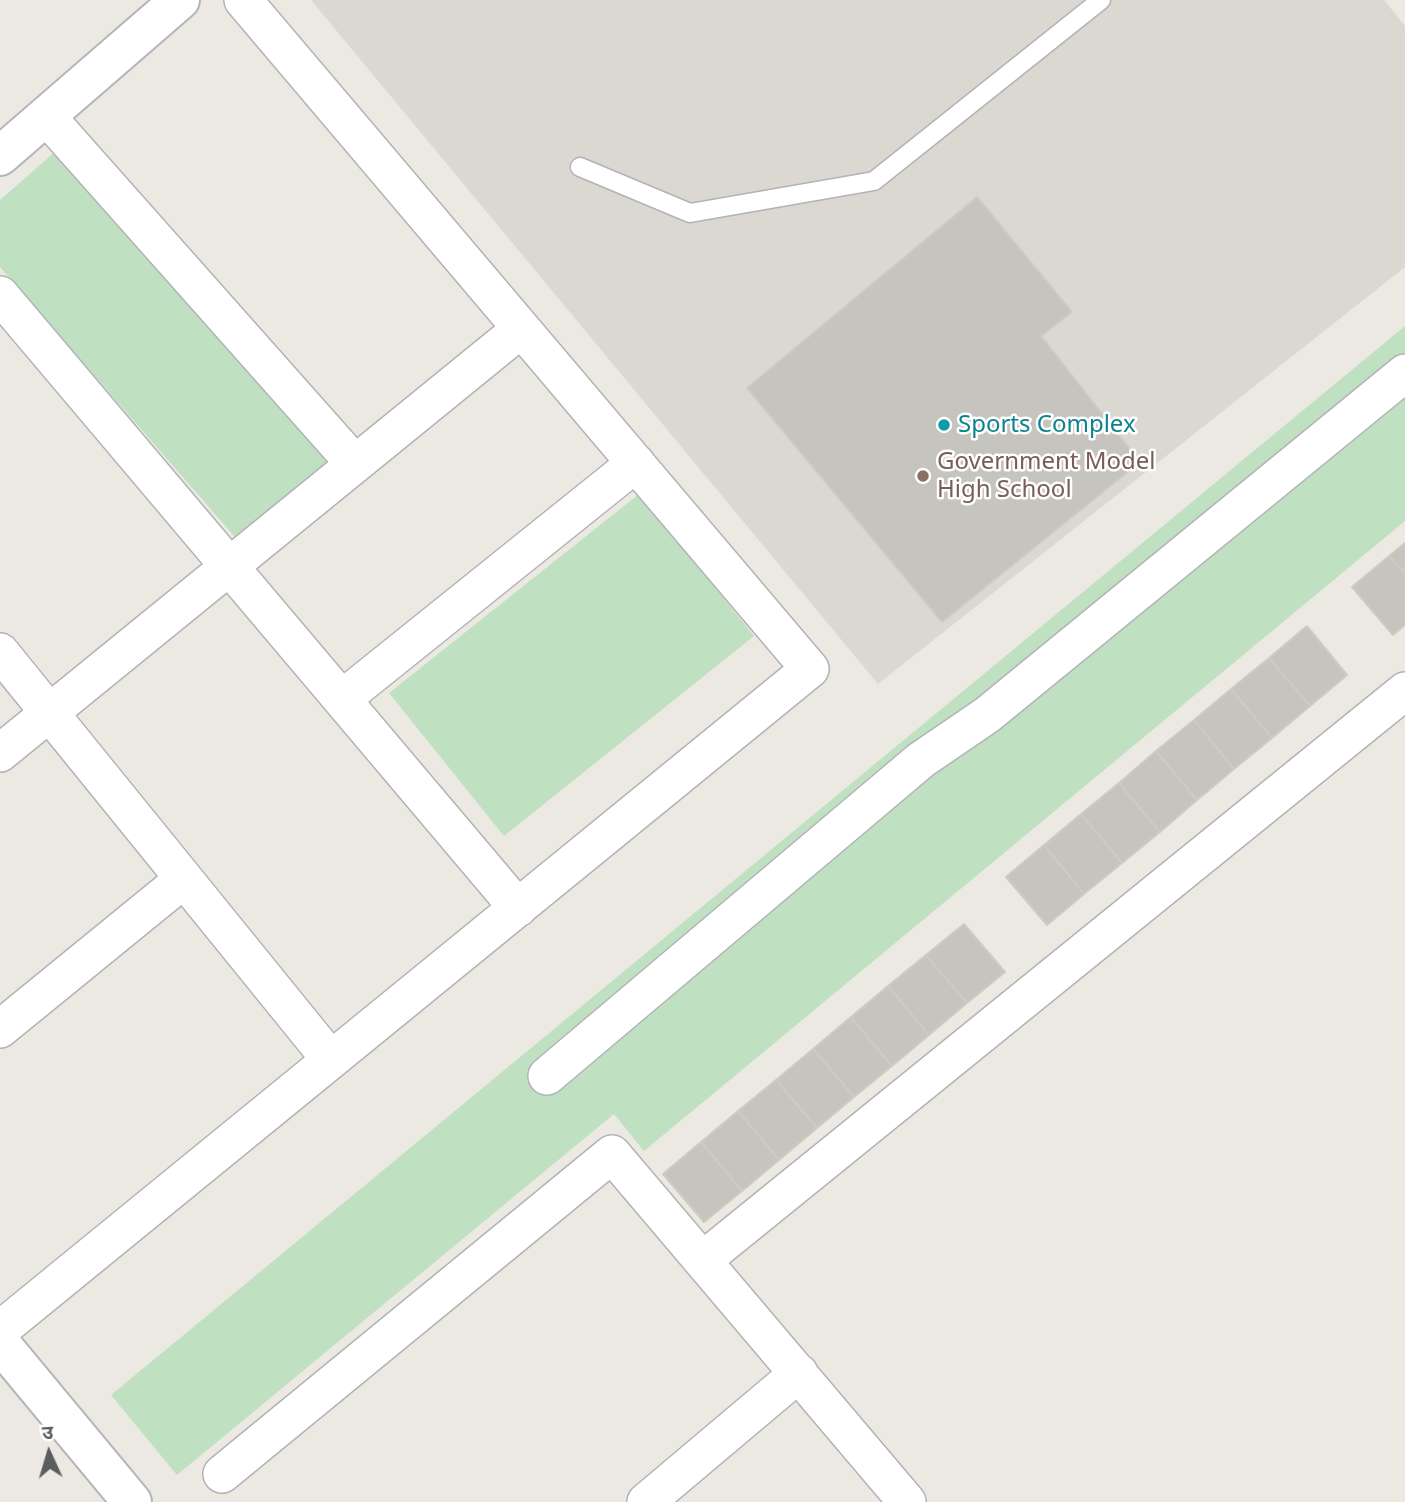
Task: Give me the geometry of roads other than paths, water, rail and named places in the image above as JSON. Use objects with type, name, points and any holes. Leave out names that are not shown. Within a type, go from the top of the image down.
[{"type":"street","points":[[0,156],[180,0]]},
{"type":"street","points":[[0,1330],[810,669],[243,0]]},
{"type":"street","points":[[47,117],[355,464]]},
{"type":"street","points":[[0,295],[518,908]]},
{"type":"street","points":[[0,753],[522,329]]},
{"type":"street","points":[[547,1076],[921,760],[987,715],[1405,373]]},
{"type":"street","points":[[342,699],[636,463]]},
{"type":"street","points":[[0,652],[331,1060]]},
{"type":"street","points":[[703,1260],[1405,691]]},
{"type":"street","points":[[0,1029],[184,879]]},
{"type":"street","points":[[222,1474],[612,1154],[907,1502]]},
{"type":"street","points":[[0,1343],[131,1502]]},
{"type":"street","points":[[646,1502],[799,1373]]},
{"type":"lane","points":[[580,167],[690,213],[874,181],[1101,0]]},
{"type":"place","name":"Sports Complex","points":[[944,425]]},
{"type":"place","name":"Government Model High School","points":[[923,476]]}]
